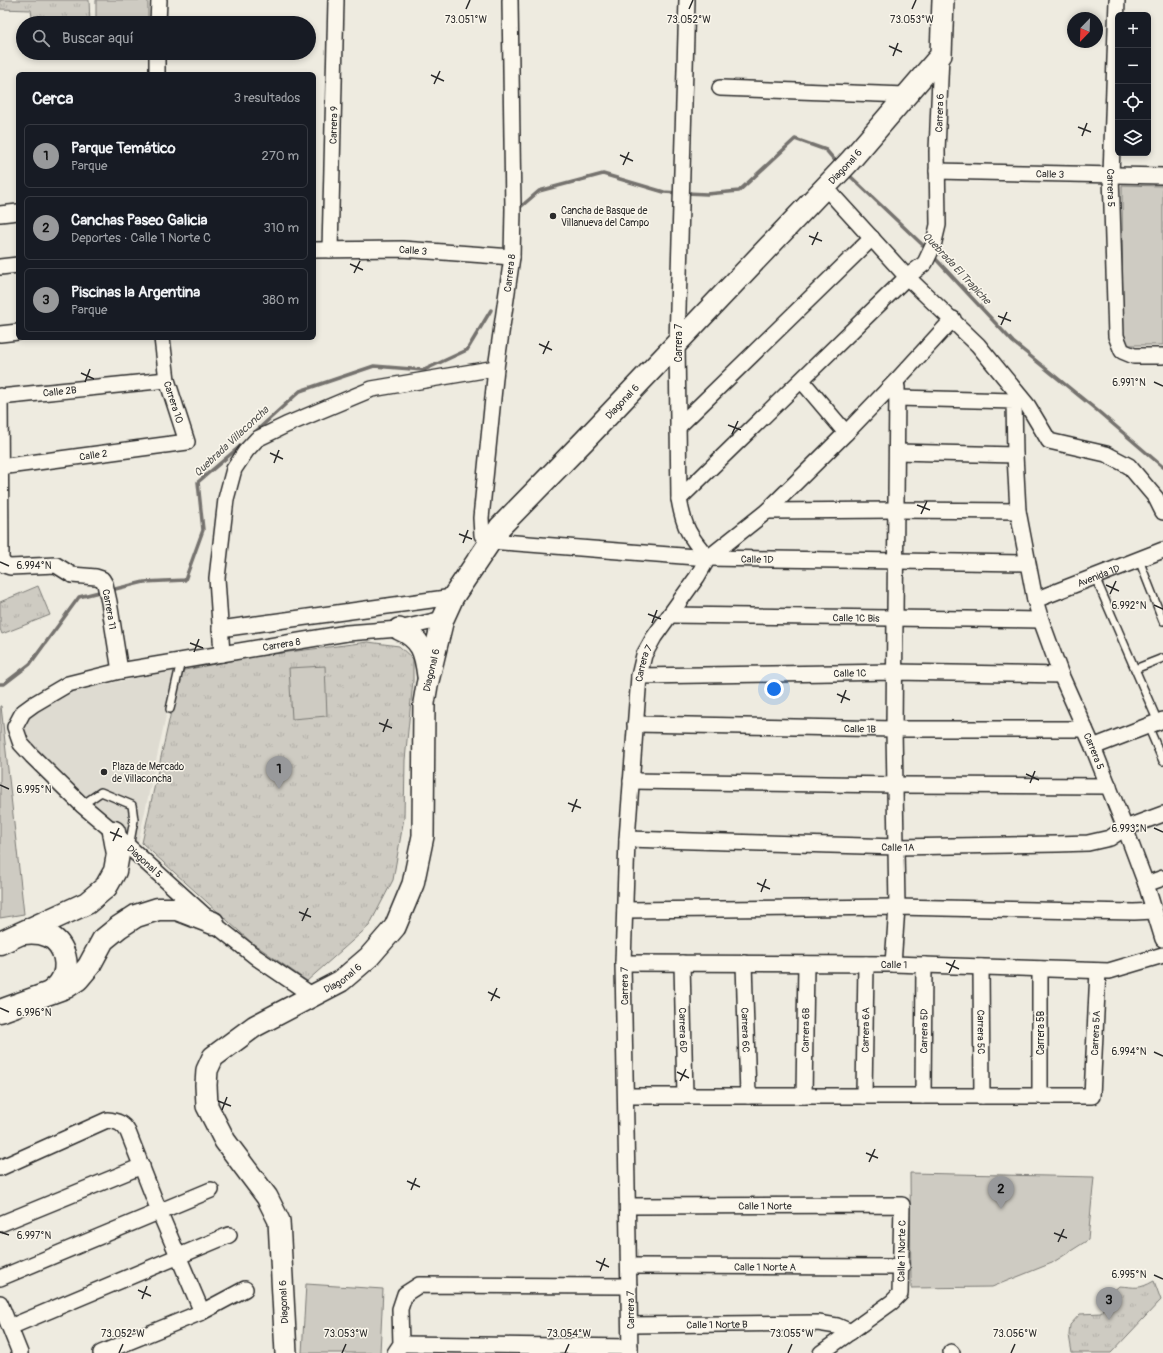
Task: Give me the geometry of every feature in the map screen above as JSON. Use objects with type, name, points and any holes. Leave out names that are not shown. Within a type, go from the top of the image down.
[{"type":"highway","points":[[0,943],[87,903],[106,887],[115,872],[121,840]]},
{"type":"highway","points":[[0,1011],[10,1005],[66,987],[78,979],[89,966],[104,940],[119,927],[136,916],[158,909],[177,909],[213,923]]},
{"type":"highway","points":[[24,933],[37,932],[50,936],[59,945],[65,957],[65,970],[60,983],[51,992]]},
{"type":"street","points":[[158,16],[159,0]]},
{"type":"street","name":"Carrera 9","points":[[330,250],[336,0]]},
{"type":"street","name":"Carrera 8","points":[[489,541],[482,535],[481,518],[496,368],[512,257],[513,209],[510,0]]},
{"type":"street","name":"Carrera 7","points":[[630,1350],[624,962],[627,839],[639,676],[644,655],[654,638],[697,577],[708,558],[694,542],[686,528],[679,499],[677,343],[688,0]]},
{"type":"street","name":"Carrera 6","points":[[907,277],[925,263],[934,246],[938,225],[937,171],[943,0]]},
{"type":"street","name":"Carrera 5","points":[[1117,0],[1111,175],[1116,336],[1122,351],[1134,356],[1163,356]]},
{"type":"street","name":"Diagonal 6","points":[[286,1353],[279,1221],[267,1198],[225,1142],[207,1106],[206,1085],[208,1070],[213,1057],[255,1026],[341,981],[373,952],[395,927],[413,884],[423,836],[424,703],[443,619],[453,597],[489,541],[500,527],[590,435],[850,161],[941,55]]},
{"type":"street","points":[[157,60],[157,72]]},
{"type":"street","points":[[720,88],[906,95]]},
{"type":"street","name":"Calle 3","points":[[937,171],[1163,176]]},
{"type":"street","points":[[829,182],[872,238],[907,277],[953,319],[978,345],[1028,406],[1049,441],[1106,454],[1129,466],[1156,498],[1163,512]]},
{"type":"street","points":[[0,214],[16,212]]},
{"type":"street","points":[[678,427],[872,238]]},
{"type":"street","name":"Calle 3","points":[[316,250],[402,249],[512,257]]},
{"type":"street","points":[[0,267],[16,265]]},
{"type":"street","points":[[679,499],[907,277]]},
{"type":"street","points":[[708,558],[767,511],[846,433],[953,319]]},
{"type":"street","points":[[0,334],[16,332]]},
{"type":"street","name":"Carrera 10","points":[[162,340],[167,380],[187,442]]},
{"type":"street","points":[[222,654],[217,578],[226,498],[234,470],[246,451],[257,439],[286,425],[372,389],[496,368]]},
{"type":"street","name":"Calle 2B","points":[[0,397],[167,380]]},
{"type":"street","points":[[802,380],[846,433]]},
{"type":"street","points":[[893,964],[897,907],[894,729],[897,380]]},
{"type":"street","name":"Carrera 11","points":[[0,397],[1,559],[4,564],[10,567],[56,565],[72,575],[102,579],[105,584],[109,602],[120,671]]},
{"type":"street","name":"Carrera 5","points":[[897,398],[1014,401],[1018,512],[1035,600],[1062,675],[1093,747],[1125,828],[1146,884],[1163,939]]},
{"type":"street","name":"Calle 2","points":[[1,467],[187,442]]},
{"type":"street","points":[[897,452],[1015,455]]},
{"type":"street","points":[[767,511],[896,510],[1018,512]]},
{"type":"street","name":"Calle 1D","points":[[489,541],[708,558],[1027,563]]},
{"type":"street","name":"Avenida 1D","points":[[1035,600],[1163,550]]},
{"type":"street","points":[[220,629],[453,597]]},
{"type":"street","name":"Calle 1C Bis","points":[[671,615],[1041,620]]},
{"type":"street","name":"Carrera 8","points":[[120,671],[347,634],[399,629],[443,619]]},
{"type":"street","points":[[399,629],[410,635],[424,651],[428,682]]},
{"type":"street","name":"Diagonal 5","points":[[120,671],[68,684],[28,708],[15,727],[21,744],[82,805],[213,923],[257,958],[313,996]]},
{"type":"street","name":"Calle 1C","points":[[639,676],[895,672],[1062,675]]},
{"type":"street","points":[[1093,747],[1156,723]]},
{"type":"street","name":"Calle 1B","points":[[635,724],[894,729],[1085,729]]},
{"type":"street","points":[[631,781],[895,785],[1109,786]]},
{"type":"street","name":"Calle 1A","points":[[627,839],[897,846],[1088,843],[1110,838],[1125,828],[1163,814]]},
{"type":"street","points":[[1146,884],[1163,878]]},
{"type":"street","points":[[625,910],[897,907],[1134,912],[1154,911]]},
{"type":"street","name":"Calle 1","points":[[624,962],[893,964],[1109,971],[1163,955]]},
{"type":"street","name":"Carrera 6D","points":[[682,963],[685,1096]]},
{"type":"street","name":"Carrera 6C","points":[[744,963],[748,1096]]},
{"type":"street","name":"Carrera 6B","points":[[804,1096],[806,964]]},
{"type":"street","name":"Carrera 6A","points":[[864,1096],[866,964]]},
{"type":"street","name":"Carrera 5D","points":[[923,1096],[924,965]]},
{"type":"street","name":"Carrera 5C","points":[[981,967],[982,1096]]},
{"type":"street","name":"Carrera 5B","points":[[1040,969],[1040,1096]]},
{"type":"street","name":"Carrera 5A","points":[[1040,1096],[1092,1096],[1098,971]]},
{"type":"street","points":[[626,1096],[1040,1096]]},
{"type":"street","points":[[0,1168],[107,1120],[116,1121],[125,1126],[202,1312]]},
{"type":"street","points":[[0,1224],[142,1166]]},
{"type":"street","points":[[0,1278],[211,1190]]},
{"type":"street","name":"Calle 1 Norte","points":[[628,1206],[902,1205]]},
{"type":"street","name":"Calle 1 Norte C","points":[[821,1353],[892,1302],[900,1294],[902,1266],[902,1205]]},
{"type":"street","points":[[10,1327],[229,1235]]},
{"type":"street","name":"Calle 1 Norte A","points":[[629,1266],[902,1266]]},
{"type":"street","points":[[629,1286],[418,1285],[404,1294],[400,1309],[398,1348],[630,1350]]},
{"type":"street","points":[[101,1353],[202,1312],[245,1289]]},
{"type":"street","points":[[0,1303],[20,1353]]},
{"type":"street","name":"Calle 1 Norte B","points":[[630,1325],[818,1323],[837,1326],[851,1332]]},
{"type":"lane","points":[[1139,560],[1163,621]]},
{"type":"lane","points":[[1095,577],[1156,723],[1163,762]]},
{"type":"lane","points":[[1134,668],[1163,658]]},
{"type":"lane","points":[[170,709],[181,661]]},
{"type":"lane","points":[[82,805],[101,792],[132,805],[134,820],[121,840]]},
{"type":"shaded area","name":"Plaza de Mercado de Villaconcha","points":[[176,670],[138,843],[70,788],[41,756],[24,733],[29,715],[64,693]]},
{"type":"green space","points":[[0,0],[89,0],[90,16],[32,16],[31,10],[0,9]]},
{"type":"green space","points":[[96,0],[148,0],[148,16],[96,16]]},
{"type":"green space","points":[[1122,185],[1163,186],[1163,345],[1123,345]]},
{"type":"green space","points":[[38,586],[50,615],[2,634],[0,629],[0,602]]},
{"type":"green space","points":[[368,642],[399,646],[413,659],[413,681],[405,760],[404,818],[393,880],[369,926],[307,981],[251,942],[142,843],[180,671],[250,657]]},
{"type":"green space","points":[[325,666],[327,716],[292,719],[289,668]]},
{"type":"green space","points":[[0,706],[24,914],[0,918]]},
{"type":"green space","points":[[910,1173],[1094,1177],[1088,1240],[1052,1263],[992,1287],[911,1288]]},
{"type":"green space","points":[[1154,1281],[1161,1300],[1111,1353],[1072,1353],[1069,1335],[1070,1325],[1080,1314],[1101,1313],[1110,1294],[1119,1286],[1140,1287]]},
{"type":"green space","points":[[306,1284],[383,1289],[380,1353],[302,1353]]},
{"type":"waterway","points":[[686,193],[707,194],[739,191],[795,139],[826,150],[838,164]]},
{"type":"waterway","points":[[517,210],[539,191],[603,174],[664,192],[678,193]]},
{"type":"waterway","name":"Quebrada El Trapiche","points":[[848,174],[928,250]]},
{"type":"waterway","name":"Quebrada El Trapiche","points":[[933,256],[1013,342],[1099,412],[1163,467]]},
{"type":"waterway","name":"Quebrada Villaconcha","points":[[254,433],[300,391],[374,366],[424,370],[467,350],[491,310]]},
{"type":"waterway","name":"Quebrada Villaconcha","points":[[111,590],[144,582],[185,580],[203,530],[198,482],[245,442]]},
{"type":"waterway","name":"Quebrada Villaconcha","points":[[0,684],[4,684],[30,664],[79,597],[103,591]]},
{"type":"place","name":"Cancha de Basque de Villanueva del Campo","points":[[553,216]]},
{"type":"place","name":"Plaza de Mercado de Villaconcha","points":[[104,772]]},
{"type":"place","name":"Parque Temático","points":[[279,789]]},
{"type":"place","name":"Canchas Paseo Galicia","points":[[1001,1209]]},
{"type":"place","name":"Piscinas la Argentina","points":[[1109,1320]]}]
